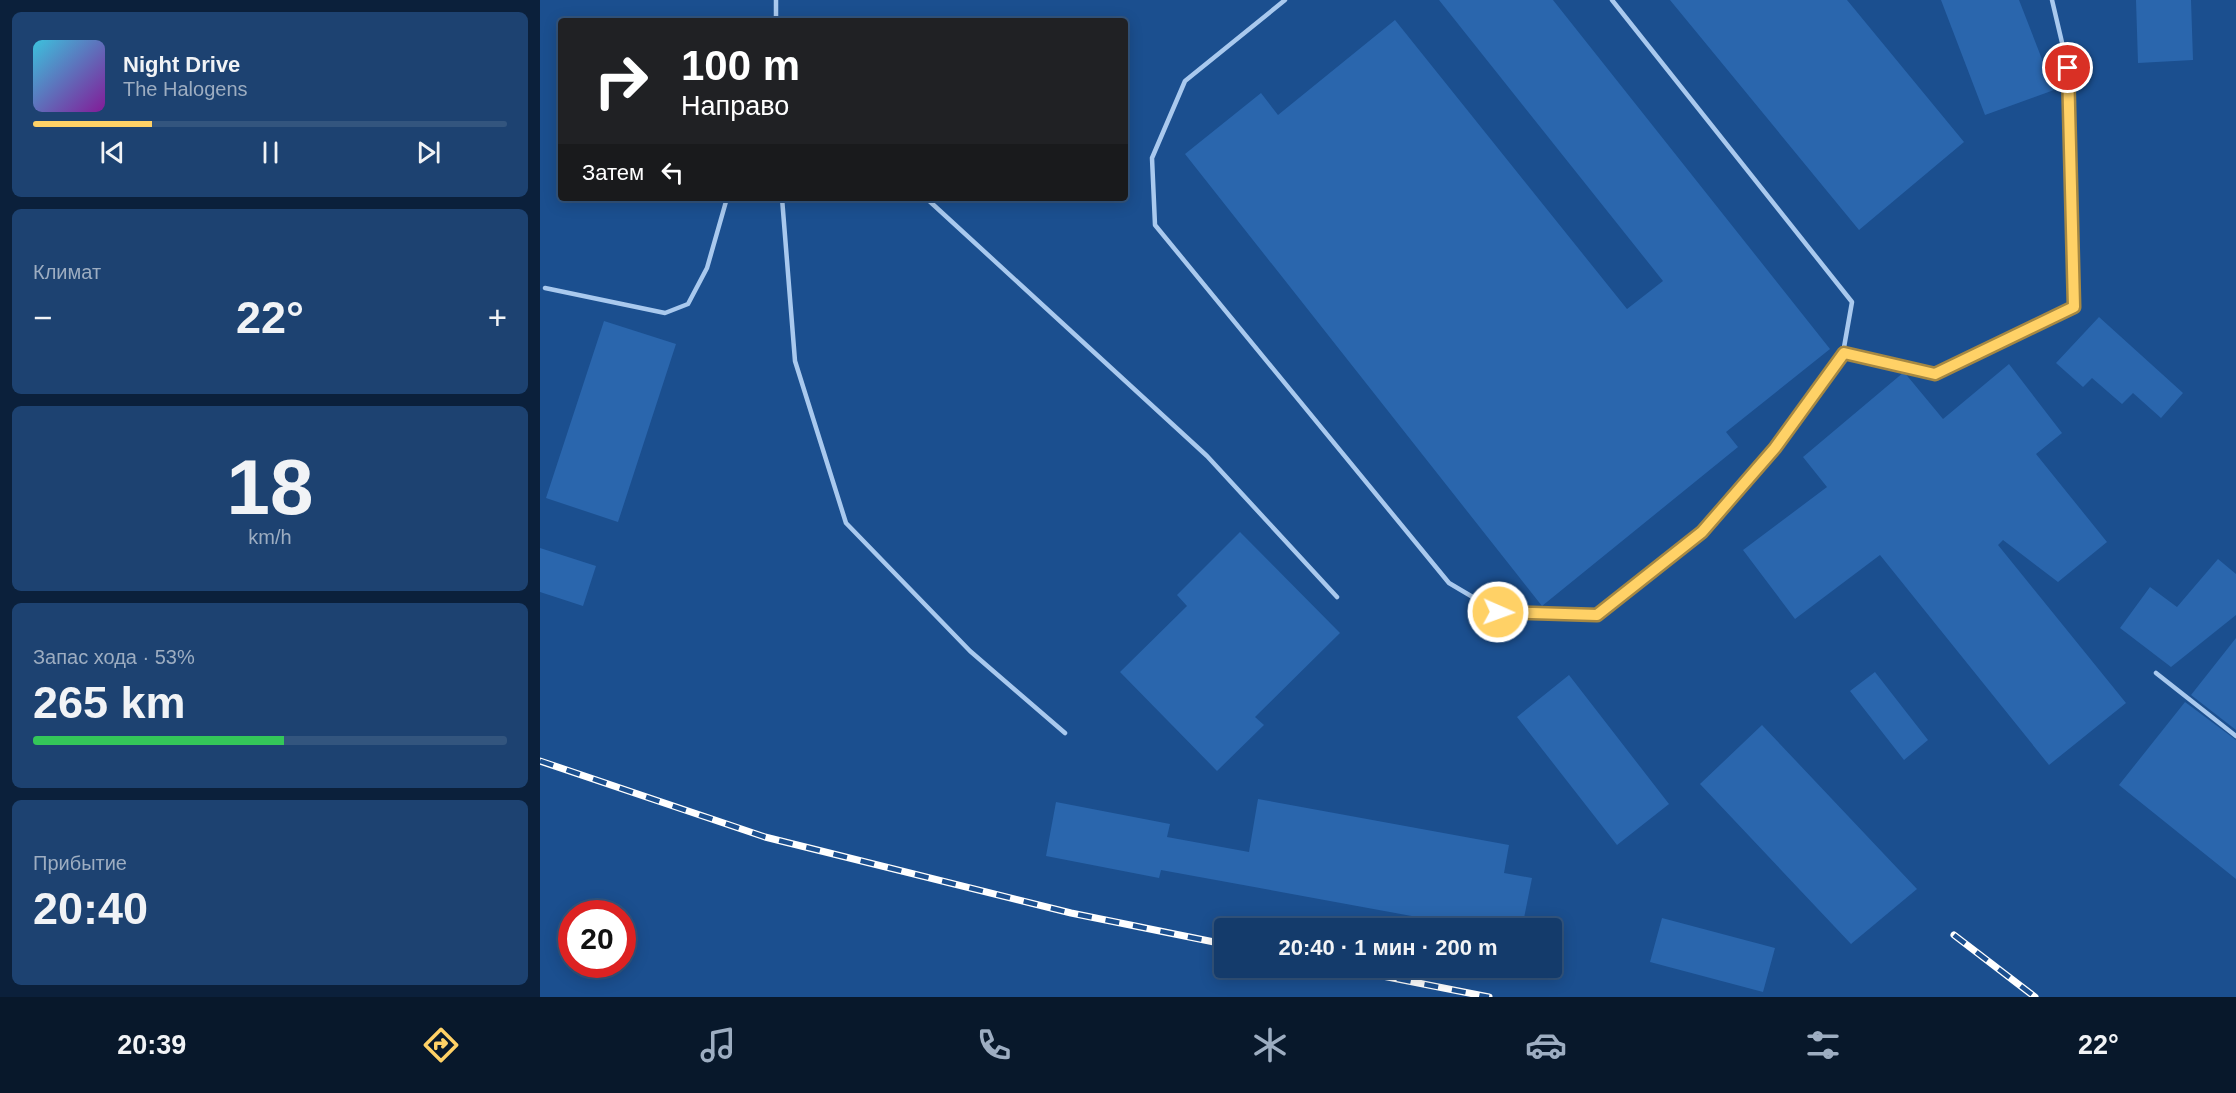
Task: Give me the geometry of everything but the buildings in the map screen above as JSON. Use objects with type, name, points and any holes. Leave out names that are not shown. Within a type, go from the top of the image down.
[{"type":"lane","points":[[776,0],[776,18]]},
{"type":"lane","points":[[1285,0],[1185,81],[1152,158],[1155,225],[1449,583],[1498,612],[1597,615],[1702,532],[1775,448],[1844,353],[1852,302],[1612,0]]},
{"type":"lane","points":[[1844,353],[1935,374],[2074,307],[2068,68],[2052,0]]},
{"type":"lane","points":[[545,288],[665,313],[688,303],[707,268],[726,201]]},
{"type":"lane","points":[[782,201],[795,361],[846,523],[970,651],[1065,733]]},
{"type":"lane","points":[[929,201],[1207,456],[1337,597]]},
{"type":"lane","points":[[2156,674],[2236,736]]},
{"type":"railway","points":[[540,761],[765,837],[1071,913],[1214,942]]},
{"type":"railway","points":[[1954,935],[2035,997]]},
{"type":"railway","points":[[1393,978],[1489,997]]},
{"type":"route","points":[[1498,612],[1597,615],[1702,532],[1775,448],[1844,353],[1935,374],[2074,307],[2068,68]]}]
